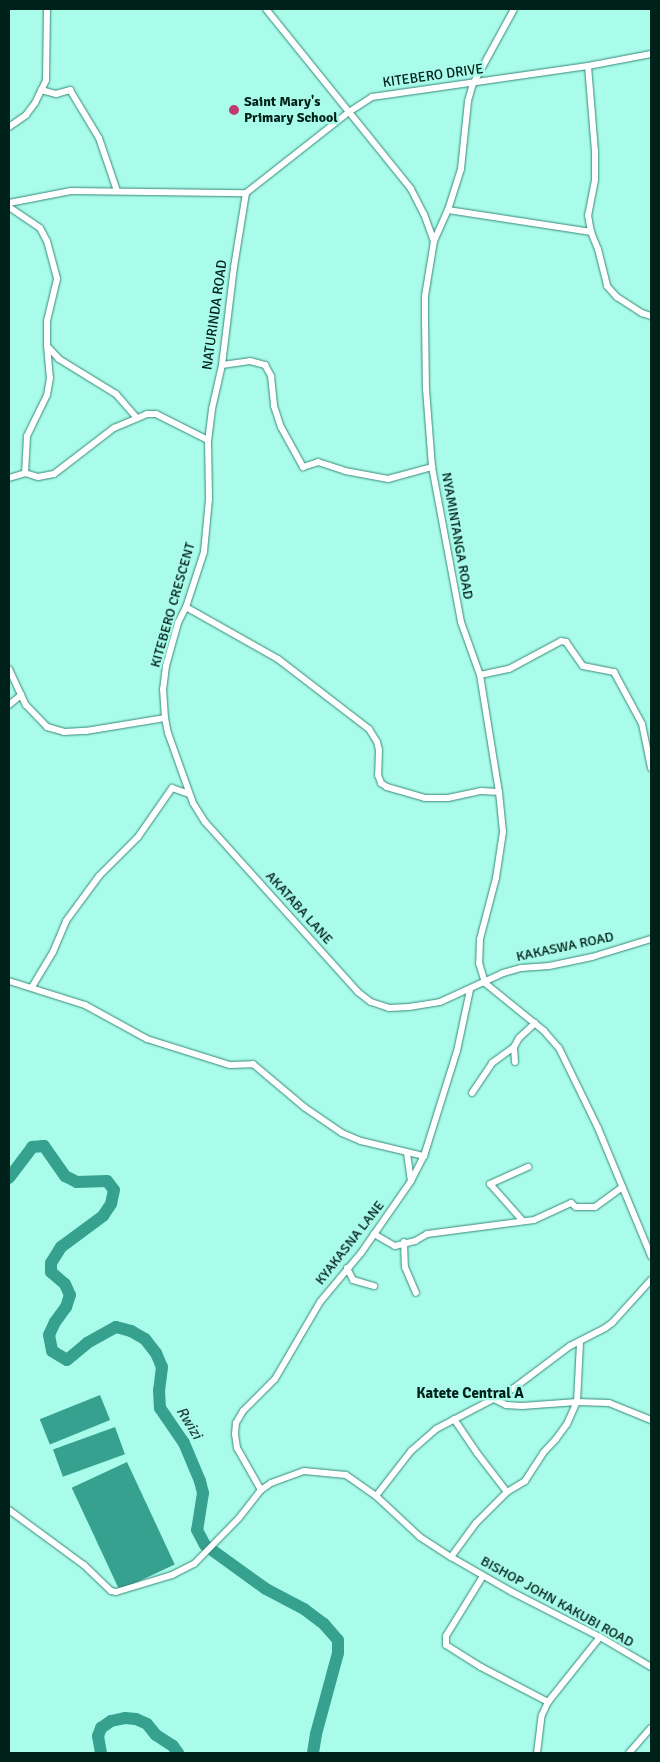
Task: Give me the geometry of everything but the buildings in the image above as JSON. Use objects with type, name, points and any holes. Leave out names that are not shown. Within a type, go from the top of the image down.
[{"type":"street","points":[[9,127],[26,115],[46,80],[47,9]]},
{"type":"street","name":"NYAMINTANGA ROAD","points":[[266,9],[411,189],[424,214],[434,241],[426,296],[425,320],[426,389],[432,467],[460,622],[480,675],[499,792],[502,832],[496,878],[480,939],[479,963],[485,983]]},
{"type":"street","points":[[434,241],[448,210],[461,169],[468,101],[473,84],[514,9]]},
{"type":"street","name":"KITEBERO DRIVE","points":[[246,193],[349,112],[372,97],[473,84],[651,54]]},
{"type":"street","points":[[588,66],[595,151],[595,180],[588,214],[591,232],[598,249],[607,286],[616,297],[642,313],[651,316]]},
{"type":"street","points":[[41,90],[56,94],[70,90],[99,138],[117,191]]},
{"type":"street","points":[[9,203],[71,190],[246,193]]},
{"type":"street","name":"NATURINDA ROAD","points":[[208,440],[212,409],[222,365],[246,193]]},
{"type":"street","points":[[9,207],[40,228],[47,241],[57,279],[47,321],[50,378],[47,395],[27,436],[25,473]]},
{"type":"street","points":[[448,210],[591,232]]},
{"type":"street","points":[[47,345],[59,359],[116,394],[137,418]]},
{"type":"street","points":[[222,365],[250,361],[265,365],[271,376],[274,406],[281,427],[303,467],[318,462],[344,471],[388,478],[432,467]]},
{"type":"street","points":[[9,478],[25,473],[38,477],[54,474],[89,445],[114,428],[147,414],[156,414],[208,440]]},
{"type":"street","name":"KITEBERO CRESCENT","points":[[165,718],[163,689],[166,666],[178,623],[186,607],[204,552],[208,499],[208,440]]},
{"type":"street","points":[[186,607],[278,659],[369,729],[380,750],[378,775],[380,783],[387,787],[425,798],[448,798],[481,791],[499,792]]},
{"type":"street","points":[[480,675],[509,669],[561,641],[566,642],[583,666],[614,672],[642,724],[651,768]]},
{"type":"street","points":[[9,669],[26,706],[47,727],[64,732],[86,731],[165,718]]},
{"type":"street","points":[[9,705],[21,695]]},
{"type":"street","name":"AKATABA LANE","points":[[165,718],[189,794],[205,822],[358,992],[371,1002],[389,1008],[409,1008],[440,1002],[485,983]]},
{"type":"street","points":[[32,987],[53,952],[66,921],[99,876],[138,836],[172,788],[189,794]]},
{"type":"street","name":"KAKASWA ROAD","points":[[485,983],[521,968],[549,966],[592,957],[651,939]]},
{"type":"street","points":[[9,981],[84,1005],[147,1039],[230,1064],[253,1064],[304,1107],[342,1133],[361,1141],[424,1156]]},
{"type":"street","points":[[485,983],[535,1023],[559,1048],[598,1128],[651,1256]]},
{"type":"street","name":"KYAKASNA LANE","points":[[261,1490],[237,1448],[236,1424],[243,1411],[275,1379],[320,1302],[374,1234],[411,1182],[424,1156],[457,1051],[470,990]]},
{"type":"street","points":[[472,1093],[492,1063],[514,1047],[519,1038],[535,1023]]},
{"type":"street","points":[[514,1047],[515,1062]]},
{"type":"street","points":[[407,1153],[411,1182]]},
{"type":"street","points":[[522,1220],[490,1184],[528,1167]]},
{"type":"street","points":[[374,1234],[395,1246],[404,1242],[415,1241],[427,1234],[445,1233],[522,1220],[534,1220],[571,1203],[576,1207],[594,1207],[623,1187]]},
{"type":"street","points":[[404,1242],[405,1267],[416,1292]]},
{"type":"street","points":[[347,1268],[353,1280],[374,1286]]},
{"type":"street","points":[[376,1496],[411,1451],[436,1429],[494,1399],[533,1375],[570,1346],[612,1323],[651,1280]]},
{"type":"street","points":[[451,1557],[476,1523],[508,1492],[524,1481],[542,1453],[567,1424],[577,1402],[580,1342]]},
{"type":"street","points":[[494,1399],[506,1405],[522,1406],[577,1402],[608,1403],[651,1420]]},
{"type":"street","points":[[454,1419],[477,1453],[508,1492]]},
{"type":"street","name":"BISHOP JOHN KAKUBI ROAD","points":[[261,1490],[288,1476],[304,1471],[346,1475],[376,1496],[420,1537],[451,1557],[482,1576],[600,1636],[651,1667]]},
{"type":"street","points":[[9,1510],[84,1565],[111,1591],[127,1589],[172,1575],[194,1564],[218,1540],[261,1490]]},
{"type":"street","points":[[482,1576],[446,1636],[446,1645],[481,1667],[548,1702]]},
{"type":"street","points":[[537,1753],[542,1715],[548,1702],[600,1636]]},
{"type":"street","points":[[628,1753],[651,1728]]},
{"type":"shaded area","points":[[100,1395],[110,1420],[50,1444],[40,1419]]},
{"type":"shaded area","points":[[115,1427],[125,1454],[63,1477],[53,1450]]},
{"type":"shaded area","points":[[127,1462],[175,1564],[119,1590],[72,1488]]},
{"type":"waterway","name":"Rwizi","points":[[9,1178],[32,1147],[44,1146],[65,1176],[77,1182],[107,1181],[114,1190],[111,1204],[103,1216],[61,1247],[51,1263],[51,1272],[65,1284],[70,1295],[66,1307],[55,1322],[49,1335],[52,1351],[67,1360],[87,1343],[116,1327],[131,1331],[145,1339],[156,1353],[162,1367],[159,1390],[160,1408],[184,1443],[200,1481],[203,1493],[197,1530],[205,1545],[266,1589],[304,1609],[324,1624],[338,1640],[338,1653],[316,1734],[313,1753]]},
{"type":"waterway","name":"Rwizi","points":[[101,1753],[98,1736],[101,1728],[111,1721],[125,1718],[136,1719],[147,1724],[156,1735],[173,1746],[178,1753]]},
{"type":"place","name":"Saint Mary's Primary School","points":[[234,110]]},
{"type":"district","name":"Katete Central A","points":[[470,1394]]}]
